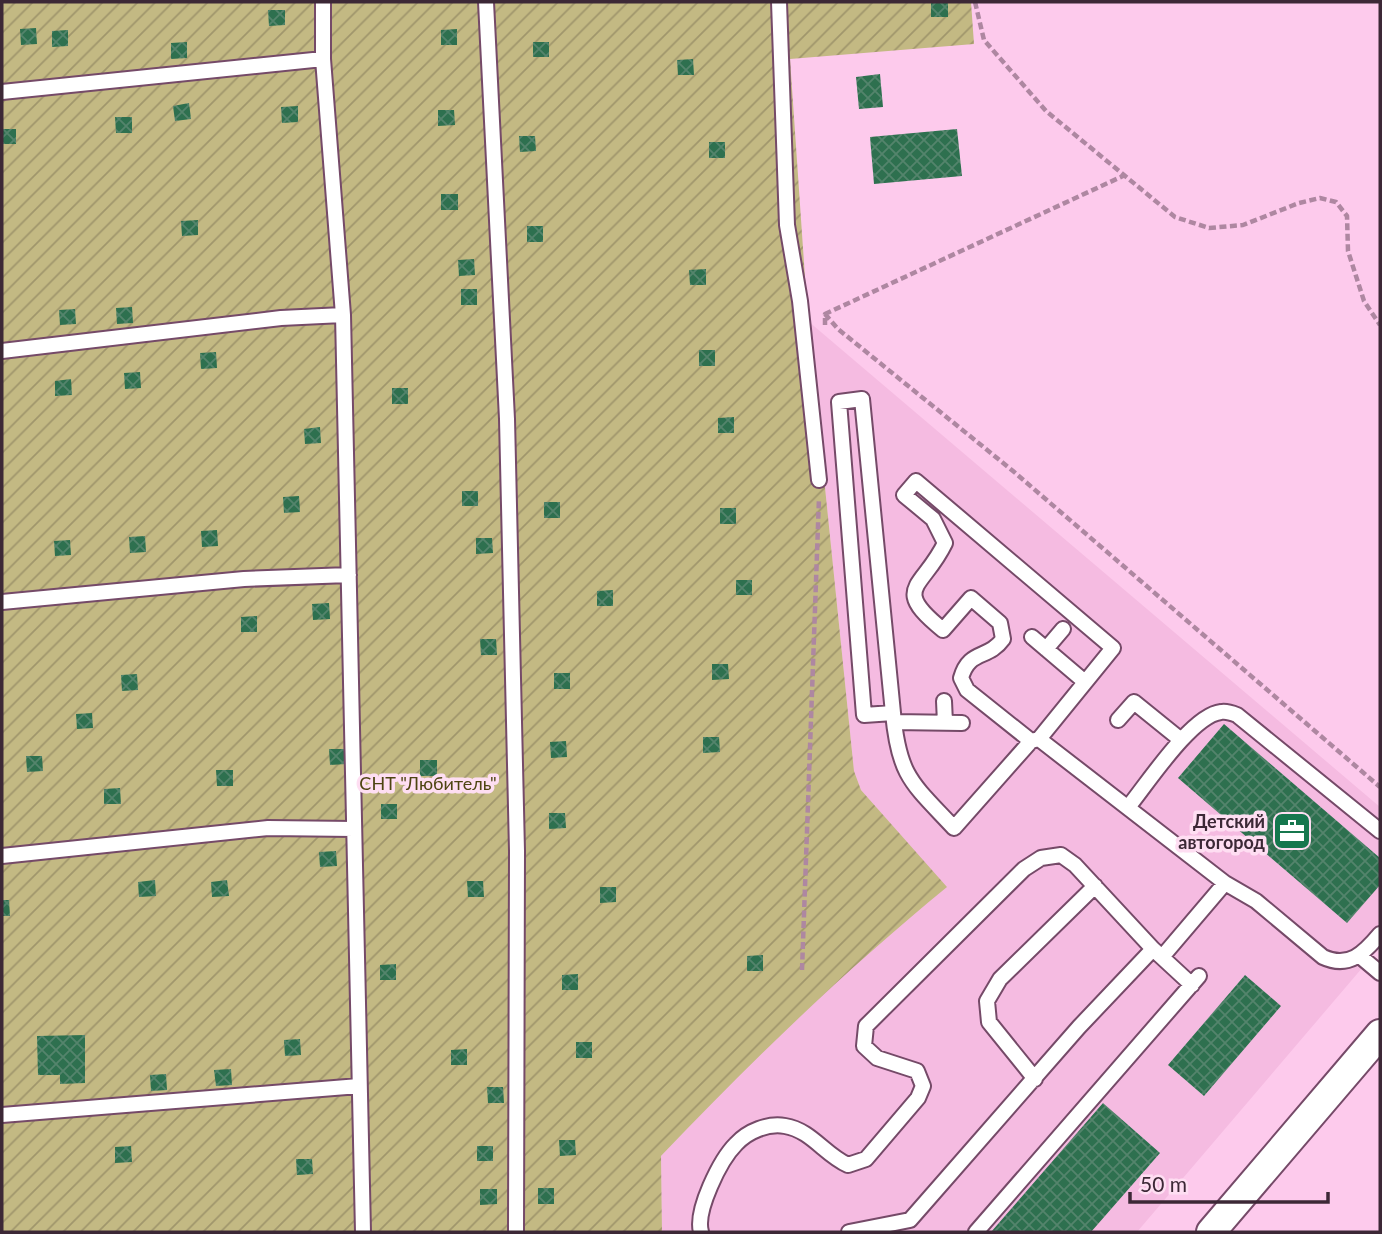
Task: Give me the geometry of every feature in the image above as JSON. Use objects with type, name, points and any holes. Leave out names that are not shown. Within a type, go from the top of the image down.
[{"type":"street","points":[[1211,1232],[1380,1034]]},
{"type":"lane","points":[[323,2],[323,59],[344,315],[363,1232]]},
{"type":"lane","points":[[486,2],[508,446],[517,852],[516,1232]]},
{"type":"lane","points":[[779,2],[787,225],[800,301],[820,480]]},
{"type":"lane","points":[[2,92],[323,59]]},
{"type":"lane","points":[[2,351],[281,318],[344,315]]},
{"type":"lane","points":[[962,723],[945,723],[893,717],[864,715],[839,402],[862,399],[893,717],[904,771],[954,828],[1035,740],[1113,648],[916,481],[904,495],[933,519],[945,543],[916,585],[913,597],[920,611],[943,630],[971,598],[1000,623],[1003,639],[996,649],[972,657],[964,667],[961,678],[967,690],[1035,740],[1129,806],[1225,883],[1256,901],[1323,957],[1333,962],[1361,957],[1380,934]]},
{"type":"lane","points":[[2,602],[244,579],[349,575]]},
{"type":"lane","points":[[1046,649],[1063,629]]},
{"type":"lane","points":[[1032,637],[1085,682]]},
{"type":"lane","points":[[944,701],[945,723]]},
{"type":"lane","points":[[1118,720],[1134,702],[1181,740]]},
{"type":"lane","points":[[1129,806],[1181,740],[1210,715],[1222,711],[1237,715],[1380,831]]},
{"type":"lane","points":[[2,856],[268,828],[354,829]]},
{"type":"lane","points":[[701,1232],[699,1225],[704,1200],[724,1160],[736,1144],[758,1128],[783,1125],[803,1131],[835,1159],[848,1165],[866,1159],[918,1098],[923,1086],[917,1071],[877,1058],[864,1046],[866,1026],[1024,869],[1041,858],[1061,855],[1095,886],[1157,953],[1196,980],[976,1232]]},
{"type":"lane","points":[[849,1232],[910,1220],[1079,1027],[1225,883]]},
{"type":"lane","points":[[1035,1080],[989,1022],[987,1001],[1000,979],[1095,886]]},
{"type":"lane","points":[[1361,957],[1380,973]]},
{"type":"lane","points":[[2,1115],[359,1086]]},
{"type":"path","points":[[975,2],[984,40],[1046,111],[1175,217],[1209,228],[1242,225],[1299,203],[1320,198],[1336,202],[1347,216],[1348,251],[1364,301],[1380,325]]},
{"type":"path","points":[[825,314],[838,329],[1013,471],[1380,787]]},
{"type":"shaded area","points":[[808,321],[1380,807],[1380,947],[1137,1232],[662,1232],[661,1156],[769,1043],[859,959],[946,887],[861,790],[854,771]]},
{"type":"green space","name":"СНТ \"Любитель\"","points":[[2,2],[971,2],[974,44],[790,59],[808,321],[854,771],[861,790],[947,887],[871,951],[800,1017],[661,1156],[662,1232],[2,1232]]},
{"type":"building","points":[[931,2],[948,2],[948,17],[931,17]]},
{"type":"building","points":[[268,10],[285,10],[285,25],[269,26]]},
{"type":"building","points":[[36,28],[37,44],[21,45],[20,29]]},
{"type":"building","points":[[457,29],[457,45],[441,45],[441,30]]},
{"type":"building","points":[[68,30],[68,46],[52,47],[52,31]]},
{"type":"building","points":[[187,42],[187,58],[171,59],[171,43]]},
{"type":"building","points":[[533,42],[549,42],[549,57],[533,57]]},
{"type":"building","points":[[693,59],[694,75],[678,75],[677,60]]},
{"type":"building","points":[[880,74],[883,107],[859,109],[856,77]]},
{"type":"building","points":[[189,103],[191,119],[175,121],[173,106]]},
{"type":"building","points":[[298,106],[298,122],[282,123],[281,107]]},
{"type":"building","points":[[438,110],[454,110],[455,125],[438,126]]},
{"type":"building","points":[[115,117],[132,117],[132,133],[116,133]]},
{"type":"building","points":[[2,129],[16,129],[16,144],[2,144]]},
{"type":"building","points":[[957,129],[962,176],[874,184],[870,137]]},
{"type":"building","points":[[519,136],[535,136],[536,151],[520,152]]},
{"type":"building","points":[[709,142],[725,142],[725,158],[709,158]]},
{"type":"building","points":[[441,194],[458,194],[458,210],[441,210]]},
{"type":"building","points":[[198,220],[198,235],[182,236],[181,221]]},
{"type":"building","points":[[527,226],[543,226],[543,242],[527,242]]},
{"type":"building","points":[[474,259],[475,275],[459,276],[458,260]]},
{"type":"building","points":[[706,269],[706,285],[690,285],[689,270]]},
{"type":"building","points":[[461,289],[477,289],[477,305],[461,305]]},
{"type":"building","points":[[132,307],[133,323],[117,324],[116,308]]},
{"type":"building","points":[[75,309],[76,324],[60,325],[59,310]]},
{"type":"building","points":[[699,350],[715,350],[715,366],[699,366]]},
{"type":"building","points":[[216,352],[217,368],[201,369],[200,353]]},
{"type":"building","points":[[140,372],[141,388],[125,389],[124,373]]},
{"type":"building","points":[[71,379],[72,395],[55,396],[55,381]]},
{"type":"building","points":[[392,388],[408,388],[408,404],[392,404]]},
{"type":"building","points":[[734,417],[734,433],[718,433],[718,418]]},
{"type":"building","points":[[320,427],[321,443],[305,444],[304,429]]},
{"type":"building","points":[[462,491],[478,491],[478,506],[462,506]]},
{"type":"building","points":[[299,496],[300,512],[284,513],[283,497]]},
{"type":"building","points":[[544,502],[560,502],[560,518],[544,518]]},
{"type":"building","points":[[720,508],[736,508],[736,524],[720,524]]},
{"type":"building","points":[[217,530],[218,546],[202,547],[201,531]]},
{"type":"building","points":[[145,536],[146,552],[130,553],[129,537]]},
{"type":"building","points":[[476,538],[492,538],[493,553],[476,554]]},
{"type":"building","points":[[70,540],[71,555],[55,556],[54,541]]},
{"type":"building","points":[[736,580],[752,580],[752,595],[736,595]]},
{"type":"building","points":[[613,590],[613,606],[597,606],[597,591]]},
{"type":"building","points":[[329,603],[330,619],[313,620],[312,604]]},
{"type":"building","points":[[257,616],[257,632],[241,632],[241,617]]},
{"type":"building","points":[[480,639],[496,639],[497,655],[481,655]]},
{"type":"building","points":[[712,664],[728,664],[729,679],[712,680]]},
{"type":"building","points":[[554,673],[570,673],[570,689],[554,689]]},
{"type":"building","points":[[137,674],[138,690],[122,691],[121,675]]},
{"type":"building","points":[[92,713],[93,728],[77,729],[76,714]]},
{"type":"building","points":[[1224,724],[1380,858],[1380,885],[1347,923],[1178,778]]},
{"type":"building","points":[[703,737],[719,737],[720,752],[703,753]]},
{"type":"building","points":[[566,741],[567,757],[551,758],[550,742]]},
{"type":"building","points":[[329,749],[346,749],[347,764],[330,765]]},
{"type":"building","points":[[26,756],[42,756],[43,771],[27,772]]},
{"type":"building","points":[[420,760],[437,760],[437,776],[420,776]]},
{"type":"building","points":[[216,770],[233,770],[233,786],[217,786]]},
{"type":"building","points":[[120,788],[121,804],[104,804],[104,789]]},
{"type":"building","points":[[381,804],[397,804],[397,819],[381,819]]},
{"type":"building","points":[[549,813],[565,813],[566,828],[549,829]]},
{"type":"building","points":[[336,851],[337,866],[320,867],[319,852]]},
{"type":"building","points":[[155,880],[156,896],[139,897],[138,882]]},
{"type":"building","points":[[227,880],[229,896],[212,897],[211,882]]},
{"type":"building","points":[[467,881],[483,881],[484,897],[468,897]]},
{"type":"building","points":[[600,887],[616,887],[616,902],[600,903]]},
{"type":"building","points":[[2,900],[9,900],[10,916],[2,916]]},
{"type":"building","points":[[763,955],[763,971],[747,971],[747,956]]},
{"type":"building","points":[[396,964],[396,980],[380,980],[380,965]]},
{"type":"building","points":[[578,974],[578,990],[562,990],[562,975]]},
{"type":"building","points":[[1245,975],[1281,1006],[1204,1096],[1168,1065]]},
{"type":"building","points":[[85,1035],[85,1083],[60,1084],[60,1075],[38,1075],[37,1036]]},
{"type":"building","points":[[300,1039],[301,1055],[285,1056],[284,1040]]},
{"type":"building","points":[[576,1042],[592,1042],[592,1058],[576,1058]]},
{"type":"building","points":[[467,1049],[467,1065],[451,1065],[451,1050]]},
{"type":"building","points":[[231,1069],[232,1085],[216,1086],[214,1070]]},
{"type":"building","points":[[166,1074],[167,1090],[151,1091],[150,1075]]},
{"type":"building","points":[[487,1087],[503,1087],[504,1103],[488,1103]]},
{"type":"building","points":[[1103,1103],[1160,1153],[1091,1232],[991,1232]]},
{"type":"building","points":[[559,1140],[575,1140],[576,1155],[560,1156]]},
{"type":"building","points":[[131,1146],[132,1162],[115,1163],[115,1147]]},
{"type":"building","points":[[477,1146],[493,1146],[493,1161],[477,1161]]},
{"type":"building","points":[[296,1159],[312,1159],[313,1174],[297,1175]]},
{"type":"building","points":[[538,1188],[554,1188],[554,1204],[538,1204]]},
{"type":"building","points":[[480,1189],[497,1189],[497,1204],[480,1205]]},
{"type":"place","name":"Детский автогород","points":[[1292,831]]}]
